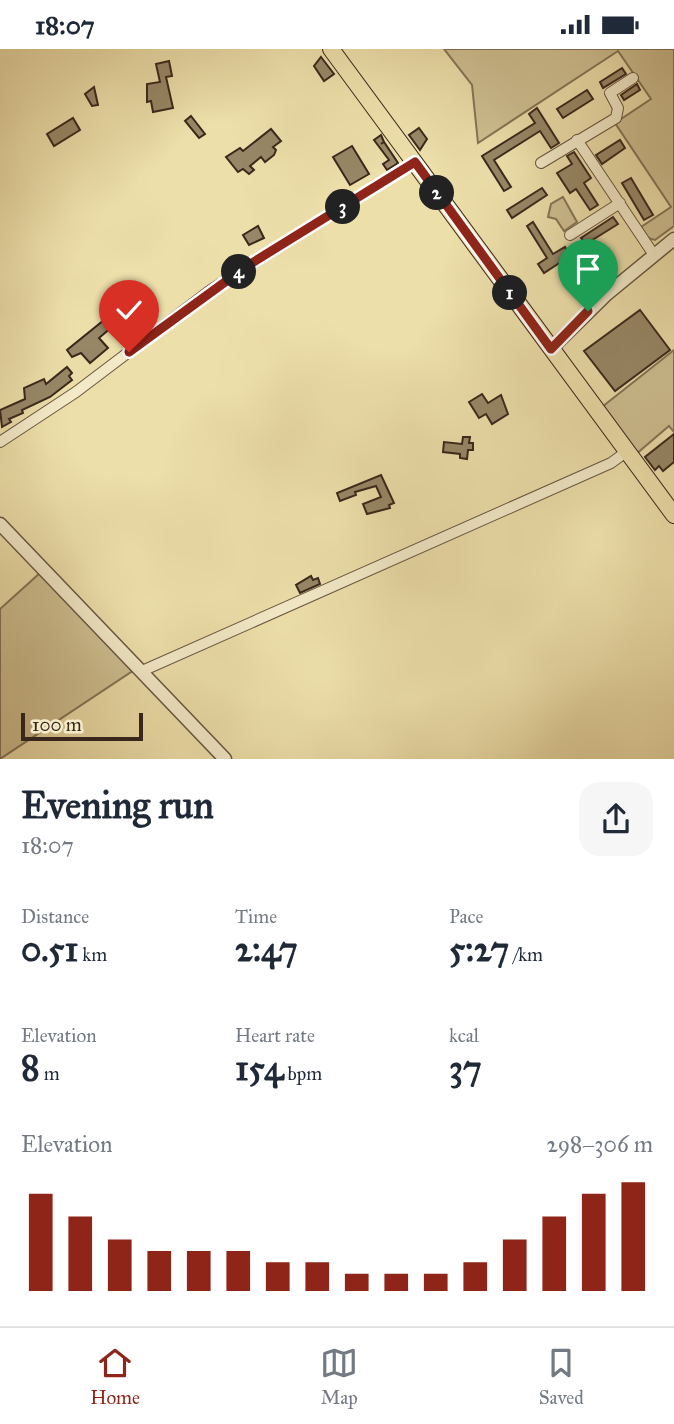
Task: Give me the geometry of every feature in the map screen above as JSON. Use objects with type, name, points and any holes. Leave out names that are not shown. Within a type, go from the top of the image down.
[{"type":"main road","points":[[331,49],[674,515]]},
{"type":"street","points":[[541,163],[616,118],[618,107],[610,93],[633,78]]},
{"type":"street","points":[[577,140],[654,255]]},
{"type":"street","points":[[0,442],[76,393],[212,289],[415,162]]},
{"type":"street","points":[[570,235],[620,203]]},
{"type":"street","points":[[551,349],[607,294],[674,239]]},
{"type":"street","points":[[142,671],[611,463],[626,452]]},
{"type":"street","points":[[0,524],[225,759]]},
{"type":"shaded area","points":[[444,49],[674,49],[674,226],[655,240],[648,238],[641,227],[671,207],[615,123],[651,99],[618,51],[478,143],[472,85]]},
{"type":"shaded area","points":[[563,197],[577,222],[564,231],[556,219],[548,217],[551,204]]},
{"type":"shaded area","points":[[674,350],[674,432],[669,426],[635,455],[602,407]]},
{"type":"shaded area","points":[[40,573],[134,670],[0,759],[0,609]]},
{"type":"building","points":[[321,57],[334,74],[324,81],[314,66]]},
{"type":"building","points":[[169,61],[172,76],[166,77],[173,108],[153,112],[151,101],[147,102],[147,84],[160,82],[156,64]]},
{"type":"building","points":[[622,68],[626,74],[603,88],[600,82]]},
{"type":"building","points":[[637,84],[640,90],[624,100],[621,95]]},
{"type":"building","points":[[94,87],[98,105],[92,106],[85,94]]},
{"type":"building","points":[[587,90],[593,99],[563,118],[557,109]]},
{"type":"building","points":[[537,108],[559,143],[551,148],[540,131],[494,160],[511,187],[504,191],[482,156],[535,123],[529,114]]},
{"type":"building","points":[[191,116],[205,134],[199,138],[185,121]]},
{"type":"building","points":[[73,118],[80,130],[54,146],[47,134]]},
{"type":"building","points":[[419,128],[427,139],[420,150],[409,135]]},
{"type":"building","points":[[271,129],[281,141],[273,147],[276,150],[274,155],[265,162],[261,157],[250,166],[254,170],[249,174],[243,169],[238,172],[226,157],[240,148],[243,151]]},
{"type":"building","points":[[381,135],[398,163],[387,170],[383,164],[389,160],[374,140]]},
{"type":"building","points":[[620,140],[625,148],[602,164],[596,155]]},
{"type":"building","points":[[352,146],[369,174],[350,185],[333,157]]},
{"type":"building","points":[[574,152],[591,178],[584,183],[598,205],[590,210],[576,189],[570,193],[557,173],[572,164],[567,156]]},
{"type":"building","points":[[631,178],[653,215],[644,220],[622,183]]},
{"type":"building","points":[[542,188],[547,195],[512,218],[507,210]]},
{"type":"building","points":[[613,217],[618,224],[586,244],[581,238]]},
{"type":"building","points":[[533,222],[553,254],[565,247],[570,256],[544,273],[538,264],[547,258],[527,226]]},
{"type":"building","points":[[258,226],[264,238],[249,245],[243,235]]},
{"type":"building","points":[[640,310],[670,350],[615,391],[584,351]]},
{"type":"building","points":[[119,313],[132,328],[122,337],[113,326],[99,338],[108,348],[90,363],[81,353],[72,357],[67,350],[104,320],[106,323]]},
{"type":"building","points":[[67,367],[72,373],[69,376],[72,380],[50,397],[22,410],[23,413],[9,419],[11,422],[2,427],[0,410],[25,399],[24,388],[44,379],[46,384]]},
{"type":"building","points":[[482,394],[488,403],[501,395],[508,414],[492,424],[486,414],[479,418],[469,402]]},
{"type":"building","points":[[674,434],[674,462],[663,471],[659,466],[655,470],[645,457]]},
{"type":"building","points":[[463,437],[470,437],[469,443],[473,443],[473,450],[468,450],[467,459],[460,458],[460,454],[443,452],[444,442],[462,444]]},
{"type":"building","points":[[381,475],[394,503],[389,505],[390,508],[367,514],[363,504],[381,497],[376,486],[355,492],[356,495],[340,501],[337,493]]},
{"type":"building","points":[[311,576],[313,580],[318,578],[320,584],[300,593],[296,585]]},
{"type":"route","points":[[129,352],[212,289],[415,162],[551,349],[588,311]]}]
